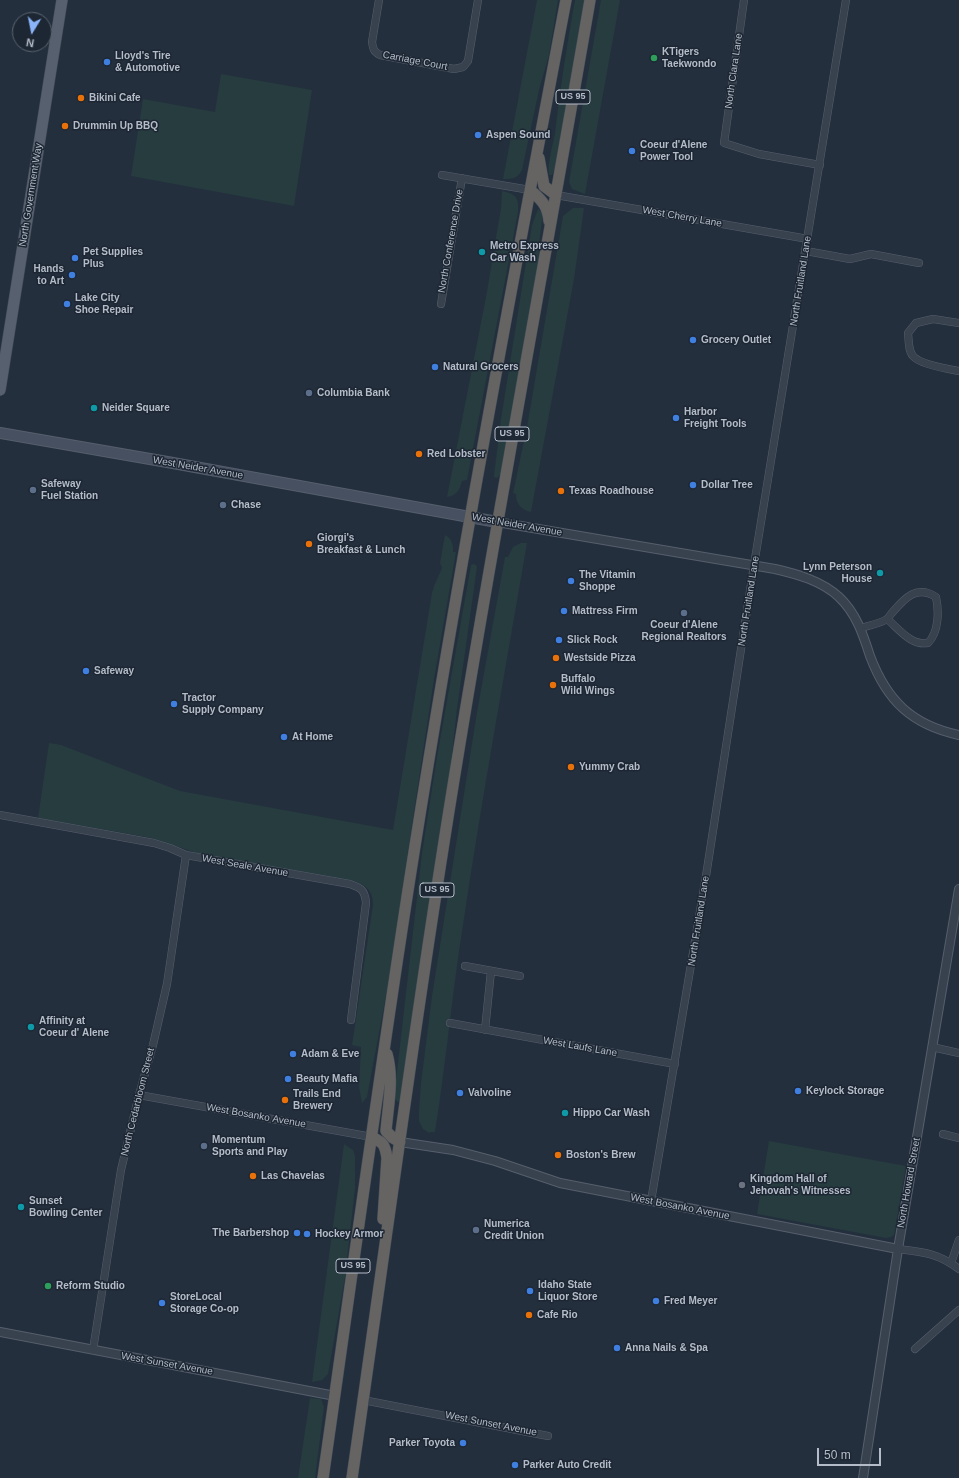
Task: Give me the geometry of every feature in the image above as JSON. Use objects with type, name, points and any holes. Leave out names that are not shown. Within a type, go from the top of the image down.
[{"type":"highway","name":"US 95","points":[[323,1478],[413,854],[493,383],[566,0]]},
{"type":"highway","name":"US 95","points":[[352,1478],[446,832],[497,522],[590,0]]},
{"type":"highway","points":[[537,149],[544,186],[556,195]]},
{"type":"highway","points":[[530,190],[544,203],[548,212],[550,229]]},
{"type":"highway","points":[[385,1047],[390,1064],[390,1087],[386,1131],[400,1142]]},
{"type":"highway","points":[[372,1137],[382,1142],[386,1149],[383,1217],[386,1244]]},
{"type":"main road","name":"North Government Way","points":[[0,390],[62,0]]},
{"type":"main road","name":"West Neider Avenue","points":[[0,433],[497,522]]},
{"type":"street","name":"Carriage Court","points":[[379,0],[372,42],[376,53],[454,69],[462,67],[468,61],[478,0]]},
{"type":"street","name":"North Clara Lane","points":[[744,0],[724,143],[759,154],[820,165]]},
{"type":"street","name":"North Fruitland Lane","points":[[651,1201],[707,869],[754,565],[846,0]]},
{"type":"street","points":[[442,175],[530,190]]},
{"type":"street","name":"North Conference Drive","points":[[441,304],[462,178]]},
{"type":"street","name":"West Cherry Lane","points":[[556,195],[808,239]]},
{"type":"street","points":[[806,251],[850,259],[871,254],[919,263]]},
{"type":"street","points":[[959,323],[933,319],[916,323],[908,333],[909,348],[914,358],[932,366],[959,370]]},
{"type":"street","name":"West Neider Avenue","points":[[497,522],[754,565],[795,574],[823,586],[839,597],[858,622],[874,666],[885,687],[900,706],[920,722],[940,731],[959,735]]},
{"type":"street","points":[[860,628],[887,619],[915,592],[922,591],[930,593],[936,597],[935,633],[928,643],[922,644],[914,642],[887,619]]},
{"type":"street","name":"West Seale Avenue","points":[[0,815],[154,843],[186,855],[350,884],[360,888],[364,892],[366,903],[351,1020]]},
{"type":"street","name":"North Cedarbloom Street","points":[[93,1350],[122,1170],[167,984],[186,855]]},
{"type":"street","name":"North Howard Street","points":[[862,1478],[898,1249],[959,889]]},
{"type":"street","points":[[465,966],[520,976]]},
{"type":"street","points":[[485,1030],[491,971]]},
{"type":"street","name":"West Laufs Lane","points":[[450,1023],[675,1064]]},
{"type":"street","points":[[932,1048],[959,1053]]},
{"type":"street","name":"West Bosanko Avenue","points":[[139,1095],[372,1137]]},
{"type":"street","points":[[943,1134],[959,1138]]},
{"type":"street","name":"West Bosanko Avenue","points":[[400,1142],[453,1150],[495,1161],[560,1183],[898,1249],[924,1252],[951,1263],[959,1269]]},
{"type":"street","points":[[951,1263],[959,1240]]},
{"type":"street","points":[[915,1349],[959,1310]]},
{"type":"street","name":"West Sunset Avenue","points":[[0,1332],[335,1396]]},
{"type":"street","name":"West Sunset Avenue","points":[[363,1400],[548,1436]]},
{"type":"green space","points":[[537,0],[558,0],[549,55],[539,90],[522,170],[514,178],[503,179]]},
{"type":"green space","points":[[575,0],[585,0],[556,167],[552,175],[549,175],[549,159],[555,133]]},
{"type":"green space","points":[[601,0],[620,0],[585,194],[572,189],[569,182]]},
{"type":"green space","points":[[221,74],[312,90],[294,206],[131,176],[143,99],[215,112]]},
{"type":"green space","points":[[502,191],[511,193],[516,197],[518,212],[467,480],[462,481],[456,494],[447,497],[486,297],[501,208]]},
{"type":"green space","points":[[573,208],[584,208],[574,279],[531,512],[524,510],[520,506],[517,501],[516,494],[513,493],[527,427],[563,216]]},
{"type":"green space","points":[[538,209],[543,214],[538,267],[502,473],[497,478],[494,477],[494,475],[501,419],[532,225]]},
{"type":"green space","points":[[445,535],[452,542],[453,552],[456,552],[434,679],[387,990],[367,1097],[362,1103],[359,1087],[361,1047],[352,1045],[373,905],[372,895],[367,888],[351,880],[197,853],[152,838],[38,818],[49,743],[61,745],[180,791],[393,830],[432,593],[442,568],[440,563]]},
{"type":"green space","points":[[521,543],[527,543],[470,877],[435,1132],[429,1133],[423,1129],[419,1121],[419,1110],[432,996],[477,712],[505,557],[508,557],[513,547]]},
{"type":"green space","points":[[473,564],[477,567],[457,709],[445,819],[402,1100],[398,1102],[394,1098],[422,853],[437,757],[471,565]]},
{"type":"green space","points":[[769,1141],[906,1166],[894,1235],[886,1238],[757,1214]]},
{"type":"green space","points":[[344,1144],[353,1150],[355,1156],[355,1189],[345,1277],[328,1374],[322,1380],[312,1382]]},
{"type":"green space","points":[[310,1398],[321,1399],[324,1407],[315,1478],[298,1478]]},
{"type":"place","name":"KTigers Taekwondo","points":[[654,58]]},
{"type":"place","name":"Lloyd's Tire & Automotive","points":[[107,62]]},
{"type":"place","name":"Bikini Cafe","points":[[81,98]]},
{"type":"place","name":"Drummin Up BBQ","points":[[65,126]]},
{"type":"place","name":"Aspen Sound","points":[[478,135]]},
{"type":"place","name":"Coeur d'Alene Power Tool","points":[[632,151]]},
{"type":"place","name":"Metro Express Car Wash","points":[[482,252]]},
{"type":"place","name":"Pet Supplies Plus","points":[[75,258]]},
{"type":"place","name":"Hands to Art","points":[[72,275]]},
{"type":"place","name":"Lake City Shoe Repair","points":[[67,304]]},
{"type":"place","name":"Grocery Outlet","points":[[693,340]]},
{"type":"place","name":"Natural Grocers","points":[[435,367]]},
{"type":"place","name":"Columbia Bank","points":[[309,393]]},
{"type":"place","name":"Neider Square","points":[[94,408]]},
{"type":"place","name":"Harbor Freight Tools","points":[[676,418]]},
{"type":"place","name":"Red Lobster","points":[[419,454]]},
{"type":"place","name":"Dollar Tree","points":[[693,485]]},
{"type":"place","name":"Safeway Fuel Station","points":[[33,490]]},
{"type":"place","name":"Texas Roadhouse","points":[[561,491]]},
{"type":"place","name":"Chase","points":[[223,505]]},
{"type":"place","name":"Giorgi's Breakfast & Lunch","points":[[309,544]]},
{"type":"place","name":"Lynn Peterson House","points":[[880,573]]},
{"type":"place","name":"The Vitamin Shoppe","points":[[571,581]]},
{"type":"place","name":"Mattress Firm","points":[[564,611]]},
{"type":"place","name":"Coeur d'Alene Regional Realtors","points":[[684,613]]},
{"type":"place","name":"Slick Rock","points":[[559,640]]},
{"type":"place","name":"Westside Pizza","points":[[556,658]]},
{"type":"place","name":"Safeway","points":[[86,671]]},
{"type":"place","name":"Buffalo Wild Wings","points":[[553,685]]},
{"type":"place","name":"Tractor Supply Company","points":[[174,704]]},
{"type":"place","name":"At Home","points":[[284,737]]},
{"type":"place","name":"Yummy Crab","points":[[571,767]]},
{"type":"place","name":"Affinity at Coeur d' Alene","points":[[31,1027]]},
{"type":"place","name":"Adam & Eve","points":[[293,1054]]},
{"type":"place","name":"Beauty Mafia","points":[[288,1079]]},
{"type":"place","name":"Keylock Storage","points":[[798,1091]]},
{"type":"place","name":"Valvoline","points":[[460,1093]]},
{"type":"place","name":"Trails End Brewery","points":[[285,1100]]},
{"type":"place","name":"Hippo Car Wash","points":[[565,1113]]},
{"type":"place","name":"Momentum Sports and Play","points":[[204,1146]]},
{"type":"place","name":"Boston's Brew","points":[[558,1155]]},
{"type":"place","name":"Las Chavelas","points":[[253,1176]]},
{"type":"place","name":"Kingdom Hall of Jehovah's Witnesses","points":[[742,1185]]},
{"type":"place","name":"Sunset Bowling Center","points":[[21,1207]]},
{"type":"place","name":"Numerica Credit Union","points":[[476,1230]]},
{"type":"place","name":"The Barbershop","points":[[297,1233]]},
{"type":"place","name":"Hockey Armor","points":[[307,1234]]},
{"type":"place","name":"Reform Studio","points":[[48,1286]]},
{"type":"place","name":"Idaho State Liquor Store","points":[[530,1291]]},
{"type":"place","name":"Fred Meyer","points":[[656,1301]]},
{"type":"place","name":"StoreLocal Storage Co-op","points":[[162,1303]]},
{"type":"place","name":"Cafe Rio","points":[[529,1315]]},
{"type":"place","name":"Anna Nails & Spa","points":[[617,1348]]},
{"type":"place","name":"Parker Toyota","points":[[463,1443]]},
{"type":"place","name":"Parker Auto Credit","points":[[515,1465]]}]
